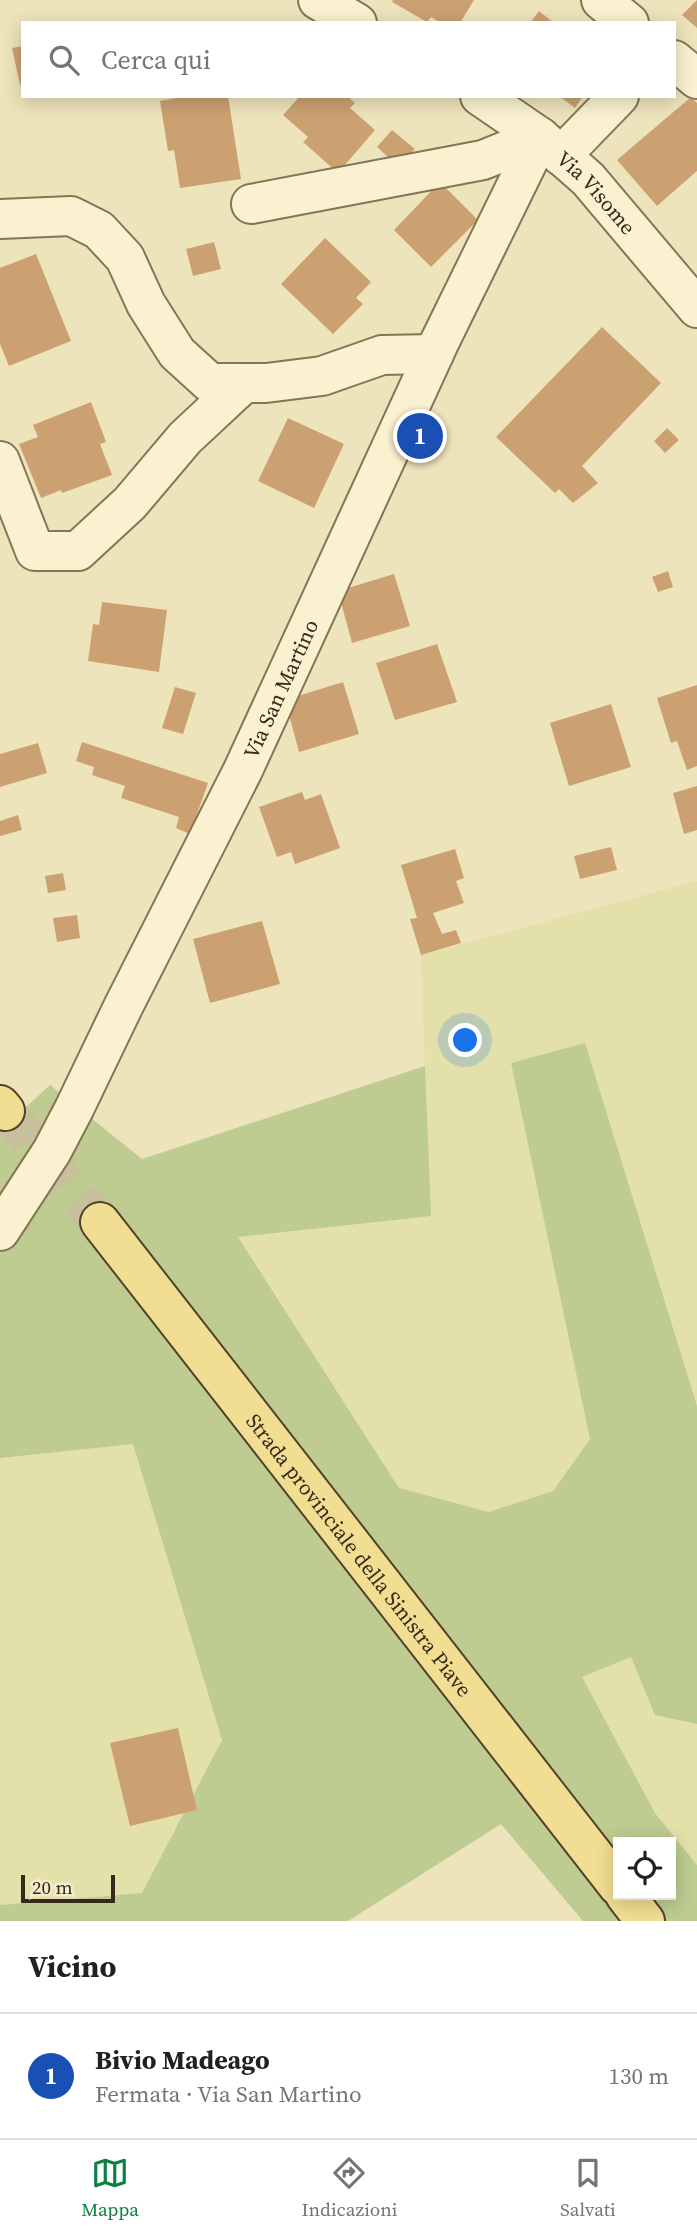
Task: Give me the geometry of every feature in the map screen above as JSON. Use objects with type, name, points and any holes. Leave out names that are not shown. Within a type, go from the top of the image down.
[{"type":"main road","name":"Strada provinciale della Sinistra Piave","points":[[100,1222],[613,1880]]},
{"type":"main road","points":[[629,1900],[645,1921]]},
{"type":"street","points":[[318,0],[354,21]]},
{"type":"street","points":[[601,0],[627,21]]},
{"type":"street","points":[[676,62],[697,79]]},
{"type":"street","name":"Via Visome","points":[[483,98],[550,147],[588,179],[697,308]]},
{"type":"street","points":[[251,204],[550,147],[616,98]]},
{"type":"street","name":"Via San Martino","points":[[0,1231],[52,1151],[74,1109],[243,770],[434,354],[550,147]]},
{"type":"street","points":[[0,219],[71,216],[99,230],[125,258],[146,304],[177,353],[210,383],[244,383],[322,376],[382,355],[434,354]]},
{"type":"street","points":[[0,461],[36,551],[78,551],[130,503],[185,438],[244,383]]},
{"type":"shaded area","points":[[697,881],[697,1406],[584,1043],[511,1063],[590,1439],[553,1491],[489,1512],[399,1488],[238,1236],[430,1215],[421,955]]},
{"type":"shaded area","points":[[133,1444],[222,1740],[142,1893],[0,1905],[0,1458]]},
{"type":"shaded area","points":[[631,1657],[655,1715],[697,1724],[697,1865],[655,1813],[581,1677]]},
{"type":"green space","points":[[585,1043],[697,1406],[697,1724],[655,1715],[631,1657],[582,1677],[655,1813],[674,1837],[613,1837],[613,1900],[676,1900],[676,1839],[697,1865],[697,1921],[583,1921],[501,1824],[348,1921],[0,1921],[0,1905],[142,1893],[222,1740],[133,1444],[0,1458],[0,1131],[50,1085],[142,1159],[425,1066],[431,1216],[238,1237],[399,1488],[489,1512],[553,1491],[590,1439],[511,1063]]},
{"type":"building","points":[[474,0],[461,21],[438,21],[431,17],[425,21],[392,2]]},
{"type":"building","points":[[697,0],[697,28],[682,15]]},
{"type":"building","points":[[539,11],[552,21],[532,21]]},
{"type":"building","points":[[21,46],[20,85],[12,48]]},
{"type":"building","points":[[691,97],[697,103],[697,171],[657,206],[617,160]]},
{"type":"building","points":[[177,98],[228,98],[241,179],[180,188],[174,150],[168,151],[160,101]]},
{"type":"building","points":[[298,98],[349,98],[355,103],[350,108],[375,130],[338,173],[303,142],[308,137],[283,115]]},
{"type":"building","points":[[562,98],[582,98],[575,108]]},
{"type":"building","points":[[392,130],[415,149],[399,167],[377,147]]},
{"type":"building","points":[[440,182],[478,220],[431,267],[394,230]]},
{"type":"building","points":[[325,238],[371,282],[356,298],[363,304],[333,334],[281,284]]},
{"type":"building","points":[[214,242],[221,269],[193,276],[186,249]]},
{"type":"building","points":[[36,254],[71,341],[9,366],[0,344],[0,268]]},
{"type":"building","points":[[602,327],[661,383],[582,466],[598,483],[573,503],[559,489],[555,493],[496,437]]},
{"type":"building","points":[[91,402],[106,442],[100,444],[112,475],[41,498],[19,444],[38,437],[33,425]]},
{"type":"building","points":[[288,418],[344,444],[314,508],[258,481]]},
{"type":"building","points":[[667,428],[679,440],[665,453],[654,441]]},
{"type":"building","points":[[668,571],[673,587],[658,592],[652,577]]},
{"type":"building","points":[[394,574],[410,626],[352,643],[338,591]]},
{"type":"building","points":[[102,602],[167,610],[159,672],[88,661],[93,624],[99,625]]},
{"type":"building","points":[[437,644],[457,702],[395,720],[376,663]]},
{"type":"building","points":[[343,682],[359,734],[299,752],[285,700]]},
{"type":"building","points":[[697,685],[697,766],[687,770],[677,741],[671,743],[657,698]]},
{"type":"building","points":[[175,687],[196,693],[183,734],[162,728]]},
{"type":"building","points":[[611,704],[631,767],[569,786],[550,723]]},
{"type":"building","points":[[82,742],[208,783],[190,834],[176,828],[179,817],[121,798],[125,786],[92,775],[94,767],[76,761]]},
{"type":"building","points":[[38,743],[47,773],[0,787],[0,754]]},
{"type":"building","points":[[697,786],[697,830],[684,834],[673,793]]},
{"type":"building","points":[[302,792],[305,800],[321,794],[340,848],[295,864],[291,852],[277,857],[259,807]]},
{"type":"building","points":[[18,815],[22,830],[0,836],[0,821]]},
{"type":"building","points":[[611,847],[617,870],[580,879],[574,856]]},
{"type":"building","points":[[455,849],[464,878],[456,881],[464,903],[433,913],[442,934],[456,930],[461,943],[421,955],[410,919],[417,918],[401,865]]},
{"type":"building","points":[[63,873],[66,890],[48,893],[45,876]]},
{"type":"building","points":[[77,915],[80,938],[57,942],[53,918]]},
{"type":"building","points":[[262,921],[280,984],[210,1003],[193,939]]},
{"type":"building","points":[[178,1728],[197,1810],[130,1826],[110,1743]]},
{"type":"tunnel","points":[[5,1111],[100,1222]]},
{"type":"place","name":"Bivio Madeago","points":[[420,436]]}]
